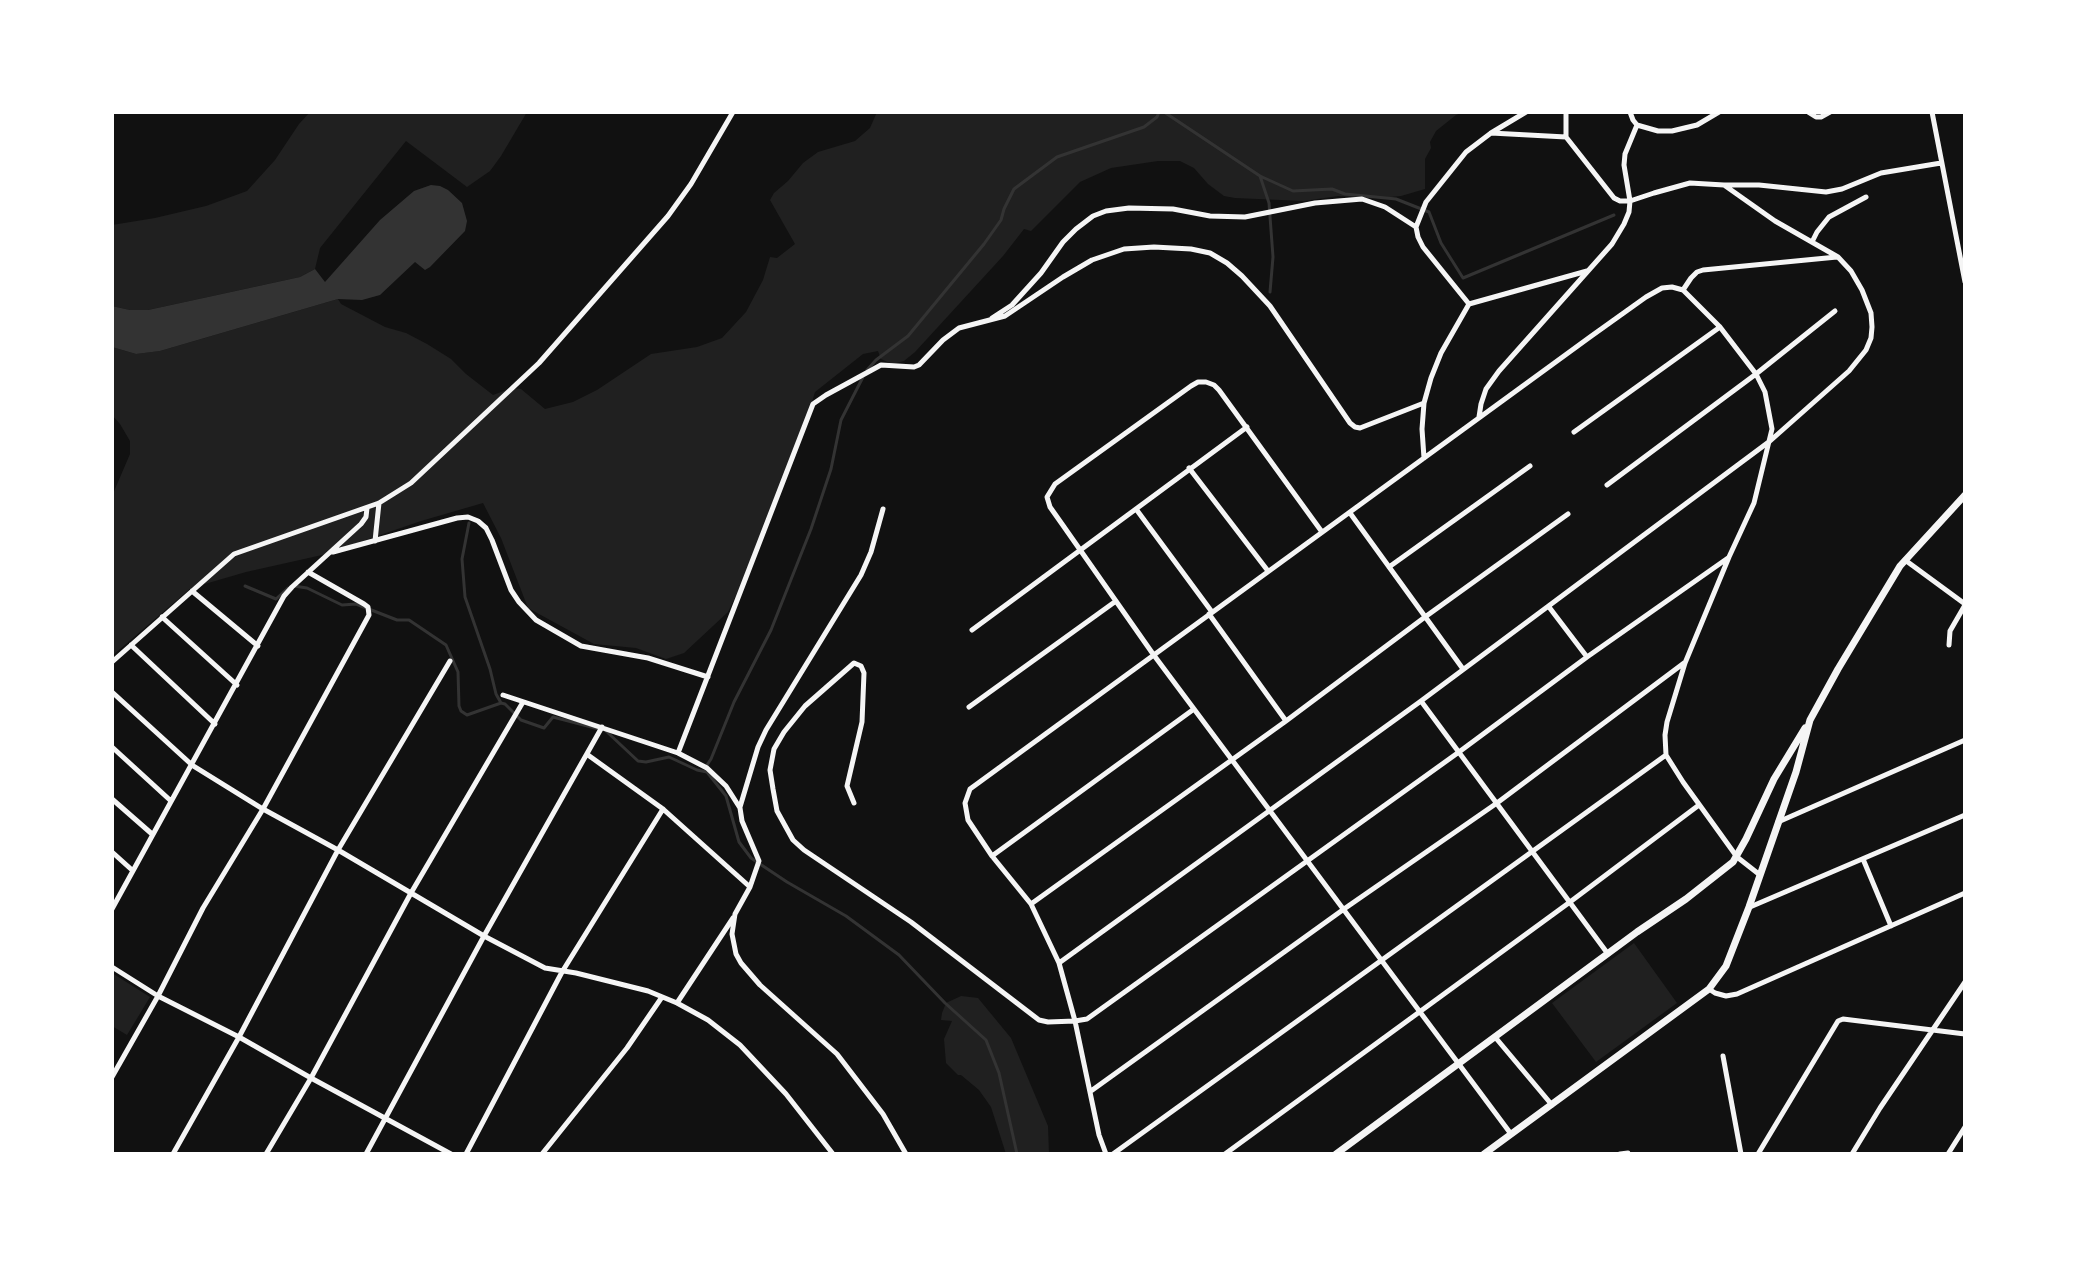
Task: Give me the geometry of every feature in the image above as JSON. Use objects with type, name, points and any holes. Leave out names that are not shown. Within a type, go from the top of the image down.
[{"type":"street","points":[[112,662],[240,551],[367,508],[411,483],[539,363],[675,208],[733,112]]},
{"type":"street","points":[[1469,304],[1423,247],[1416,227],[1426,202],[1466,152],[1526,112]]},
{"type":"street","points":[[1566,112],[1566,137],[1609,193],[1620,201],[1630,201],[1690,183],[1759,185],[1826,192],[1881,173],[1941,163]]},
{"type":"street","points":[[1630,112],[1637,125],[1658,131],[1684,129],[1719,112]]},
{"type":"street","points":[[1808,112],[1816,117],[1830,112]]},
{"type":"street","points":[[1932,112],[1965,282]]},
{"type":"street","points":[[1479,418],[1486,389],[1499,371],[1612,244],[1624,224],[1630,201],[1624,165],[1628,144],[1637,125]]},
{"type":"street","points":[[1491,133],[1566,137]]},
{"type":"street","points":[[1059,963],[1549,607],[1770,441],[1849,371],[1866,350],[1872,327],[1867,301],[1851,271],[1838,257],[1775,221],[1724,185]]},
{"type":"street","points":[[1812,242],[1829,217],[1866,197]]},
{"type":"street","points":[[991,319],[1012,305],[1076,229],[1093,216],[1106,211],[1173,209],[1210,216],[1245,217],[1315,203],[1362,199],[1385,207],[1416,227]]},
{"type":"street","points":[[678,753],[813,404],[881,365],[919,365],[950,334],[972,324],[1005,316],[1092,260],[1124,249],[1154,247],[1210,253],[1227,263],[1263,297],[1355,427],[1360,428],[1424,403]]},
{"type":"street","points":[[1683,290],[1697,272],[1703,270],[1838,257]]},
{"type":"street","points":[[1424,458],[1424,403],[1431,378],[1441,353],[1469,304],[1588,271]]},
{"type":"street","points":[[1106,1154],[1059,963],[1031,904],[968,820],[965,803],[970,789],[1662,288],[1683,290],[1720,327],[1756,374],[1765,392],[1772,429],[1754,503],[1685,663],[1667,722],[1666,755],[1737,857],[1760,875]]},
{"type":"street","points":[[1607,485],[1835,311]]},
{"type":"street","points":[[1574,432],[1720,327]]},
{"type":"street","points":[[1322,532],[1214,385],[1198,382],[1055,484],[1047,497],[1050,507],[1153,654],[1512,1135]]},
{"type":"street","points":[[972,630],[1247,427]]},
{"type":"street","points":[[1389,567],[1530,466]]},
{"type":"street","points":[[1189,468],[1268,571]]},
{"type":"street","points":[[1336,1154],[1686,899],[1737,857],[1781,767],[1880,598],[1905,560],[1965,495]]},
{"type":"street","points":[[375,541],[379,503]]},
{"type":"street","points":[[113,906],[284,596],[364,521],[367,508]]},
{"type":"street","points":[[740,808],[766,730],[861,575],[883,509]]},
{"type":"street","points":[[1136,509],[1286,721]]},
{"type":"street","points":[[1350,513],[1463,669]]},
{"type":"street","points":[[1031,904],[1568,514]]},
{"type":"street","points":[[330,553],[468,517],[486,528],[511,590],[536,620],[581,646],[648,658],[708,677]]},
{"type":"street","points":[[854,803],[847,786],[862,722],[864,673],[861,666],[854,663],[805,706],[774,749],[770,770],[777,811],[784,826],[804,850],[911,922],[1034,1017],[1043,1022],[1075,1021],[1091,1016],[1729,557]]},
{"type":"street","points":[[1905,560],[1965,605],[1950,631],[1949,645]]},
{"type":"street","points":[[112,1077],[203,908],[263,809],[367,620],[369,611],[364,604],[308,572]]},
{"type":"street","points":[[192,591],[258,646]]},
{"type":"street","points":[[969,707],[1116,601]]},
{"type":"street","points":[[1549,607],[1587,657]]},
{"type":"street","points":[[162,617],[237,685]]},
{"type":"street","points":[[131,645],[215,724]]},
{"type":"street","points":[[173,1154],[338,850],[450,661]]},
{"type":"street","points":[[1091,1091],[1497,803],[1685,663]]},
{"type":"street","points":[[112,692],[192,765],[484,936],[545,968],[648,991],[708,1020],[740,1045],[786,1094],[833,1154]]},
{"type":"street","points":[[503,695],[678,753],[707,768],[726,786],[740,808],[742,821],[759,861],[750,887],[735,914],[677,1003]]},
{"type":"street","points":[[1421,701],[1608,954]]},
{"type":"street","points":[[266,1154],[311,1078],[411,893],[523,702]]},
{"type":"street","points":[[992,856],[1194,709]]},
{"type":"street","points":[[1484,1154],[1709,989],[1726,966],[1749,907],[1796,772],[1810,720]]},
{"type":"street","points":[[366,1154],[602,727]]},
{"type":"street","points":[[1777,822],[1965,740]]},
{"type":"street","points":[[112,747],[171,801]]},
{"type":"street","points":[[588,755],[663,809],[750,887]]},
{"type":"street","points":[[1113,1154],[1666,755]]},
{"type":"street","points":[[1781,767],[1793,766],[1796,772]]},
{"type":"street","points":[[112,799],[152,834]]},
{"type":"street","points":[[1225,1154],[1699,805]]},
{"type":"street","points":[[466,1154],[562,972],[663,809]]},
{"type":"street","points":[[1749,907],[1965,815]]},
{"type":"street","points":[[112,852],[133,870]]},
{"type":"street","points":[[1863,859],[1891,926]]},
{"type":"street","points":[[1709,989],[1726,996],[1737,994],[1965,893]]},
{"type":"street","points":[[735,914],[733,945],[741,963],[760,985],[837,1054],[883,1114],[906,1154]]},
{"type":"street","points":[[112,967],[158,996],[451,1154]]},
{"type":"street","points":[[1852,1154],[1965,982]]},
{"type":"street","points":[[542,1154],[627,1048],[662,997]]},
{"type":"street","points":[[1758,1154],[1838,1021],[1843,1019],[1965,1034]]},
{"type":"street","points":[[1495,1037],[1552,1105]]},
{"type":"street","points":[[1723,1056],[1741,1154]]},
{"type":"street","points":[[1948,1154],[1965,1127]]},
{"type":"street","points":[[1620,1154],[1628,1153]]},
{"type":"shaded area","points":[[310,112],[527,112],[490,171],[467,187],[406,141],[320,248],[315,269],[300,277],[148,310],[112,306],[112,225],[206,206],[247,191],[275,160]]},
{"type":"shaded area","points":[[877,112],[1464,112],[1436,131],[1430,142],[1431,148],[1425,159],[1425,189],[1401,196],[1338,196],[1304,201],[1235,198],[1224,196],[1194,168],[1180,161],[1111,168],[1080,182],[1031,231],[1024,229],[1003,256],[904,361],[892,364],[881,359],[878,351],[863,354],[815,392],[743,581],[728,612],[684,653],[666,659],[636,648],[594,644],[528,608],[501,538],[483,503],[322,555],[191,588],[112,656],[112,496],[130,454],[130,441],[112,415],[112,347],[136,354],[160,351],[338,299],[341,304],[385,327],[427,344],[451,359],[493,395],[512,388],[521,389],[545,409],[573,402],[651,354],[697,347],[722,338],[746,312],[763,280],[770,257],[777,258],[795,244],[770,200],[774,193],[818,152],[855,141],[870,128]]},
{"type":"shaded area","points":[[431,185],[448,190],[462,203],[467,221],[465,231],[430,267],[425,270],[415,262],[380,295],[362,300],[338,299],[160,351],[136,354],[112,347],[112,306],[148,310],[300,277],[315,269],[325,282],[380,220],[414,191]]},
{"type":"shaded area","points":[[1634,943],[1677,1003],[1596,1062],[1552,1003]]},
{"type":"shaded area","points":[[112,973],[150,997],[127,1035],[112,1026]]},
{"type":"shaded area","points":[[961,996],[978,998],[1011,1038],[1048,1126],[1049,1154],[1006,1154],[991,1107],[979,1090],[946,1063],[944,1039],[952,1021],[941,1020],[942,1013],[946,1003]]},
{"type":"waterway","points":[[867,370],[908,336],[984,244],[1001,220],[1014,189],[1057,157],[1144,127],[1159,112]]},
{"type":"waterway","points":[[1164,112],[1260,176],[1293,191],[1332,189],[1345,194],[1396,199],[1429,212],[1441,243],[1463,278],[1614,215]]},
{"type":"waterway","points":[[1260,176],[1269,203],[1273,257],[1270,292]]},
{"type":"waterway","points":[[705,768],[771,630],[811,529],[831,469],[841,420],[863,377]]},
{"type":"waterway","points":[[469,523],[462,559],[465,597],[501,703],[521,720],[544,728],[553,717],[599,729]]},
{"type":"waterway","points":[[245,586],[276,599],[288,588]]},
{"type":"waterway","points":[[294,586],[307,588],[342,605],[356,604],[397,620],[409,620],[446,645],[458,672],[459,706],[467,715],[501,703]]},
{"type":"waterway","points":[[606,731],[638,761],[669,757],[707,772],[726,796],[739,842],[751,858],[846,916],[899,955],[986,1040],[999,1073],[1017,1154]]}]
